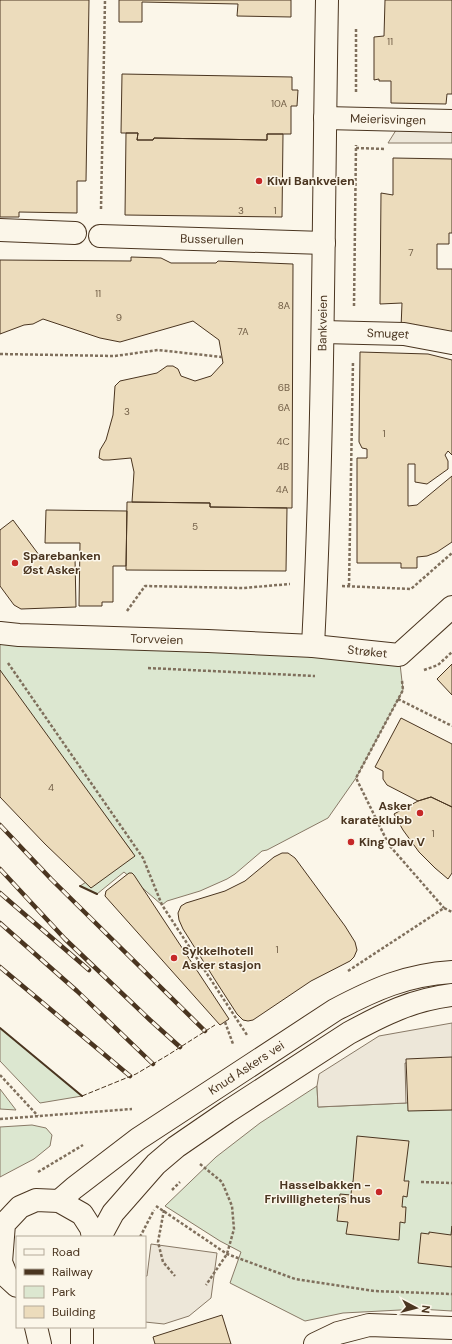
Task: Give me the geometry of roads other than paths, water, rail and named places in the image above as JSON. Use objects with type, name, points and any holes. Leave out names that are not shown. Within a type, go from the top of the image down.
[{"type":"street","name":"Bankveien","points":[[313,646],[323,332],[327,0]]},
{"type":"street","name":"Meierisvingen","points":[[325,118],[452,121]]},
{"type":"street","points":[[0,230],[75,233]]},
{"type":"street","name":"Busserullen","points":[[100,236],[324,243]]},
{"type":"street","name":"Smuget","points":[[323,332],[404,334],[452,343]]},
{"type":"street","name":"Strøket","points":[[313,646],[398,654],[452,606]]},
{"type":"street","name":"Torvveien","points":[[0,633],[19,635],[193,640],[313,646]]},
{"type":"street","name":"Knud Askers vei","points":[[59,1201],[138,1139],[335,1010],[357,998],[400,980],[417,976],[452,972]]},
{"type":"street","points":[[101,1236],[113,1213],[156,1164],[176,1147],[227,1112],[368,1022],[410,1004],[436,997],[452,995]]},
{"type":"street","points":[[16,1285],[8,1277],[0,1262],[2,1223],[20,1207],[36,1200],[59,1201],[82,1214],[91,1228],[93,1236]]},
{"type":"street","points":[[315,1344],[338,1333],[369,1325],[452,1328]]},
{"type":"street","points":[[36,1328],[40,1344]]},
{"type":"street","points":[[82,1328],[82,1344]]},
{"type":"railway","points":[[0,825],[51,879],[205,1031]]},
{"type":"railway","points":[[0,869],[65,939],[180,1047]]},
{"type":"railway","points":[[0,893],[89,970]]},
{"type":"railway","points":[[0,923],[77,991],[153,1064]]},
{"type":"railway","points":[[0,967],[130,1076]]},
{"type":"place","name":"Kiwi Bankveien","points":[[259,181]]},
{"type":"place","name":"Sparebanken Øst Asker","points":[[15,563]]},
{"type":"place","name":"Asker karateklubb","points":[[420,813]]},
{"type":"place","name":"King Olav V","points":[[351,842]]},
{"type":"place","name":"Sykkelhotell Asker stasjon","points":[[174,958]]},
{"type":"place","name":"Hasselbakken - Frivillighetens hus","points":[[379,1192]]}]
